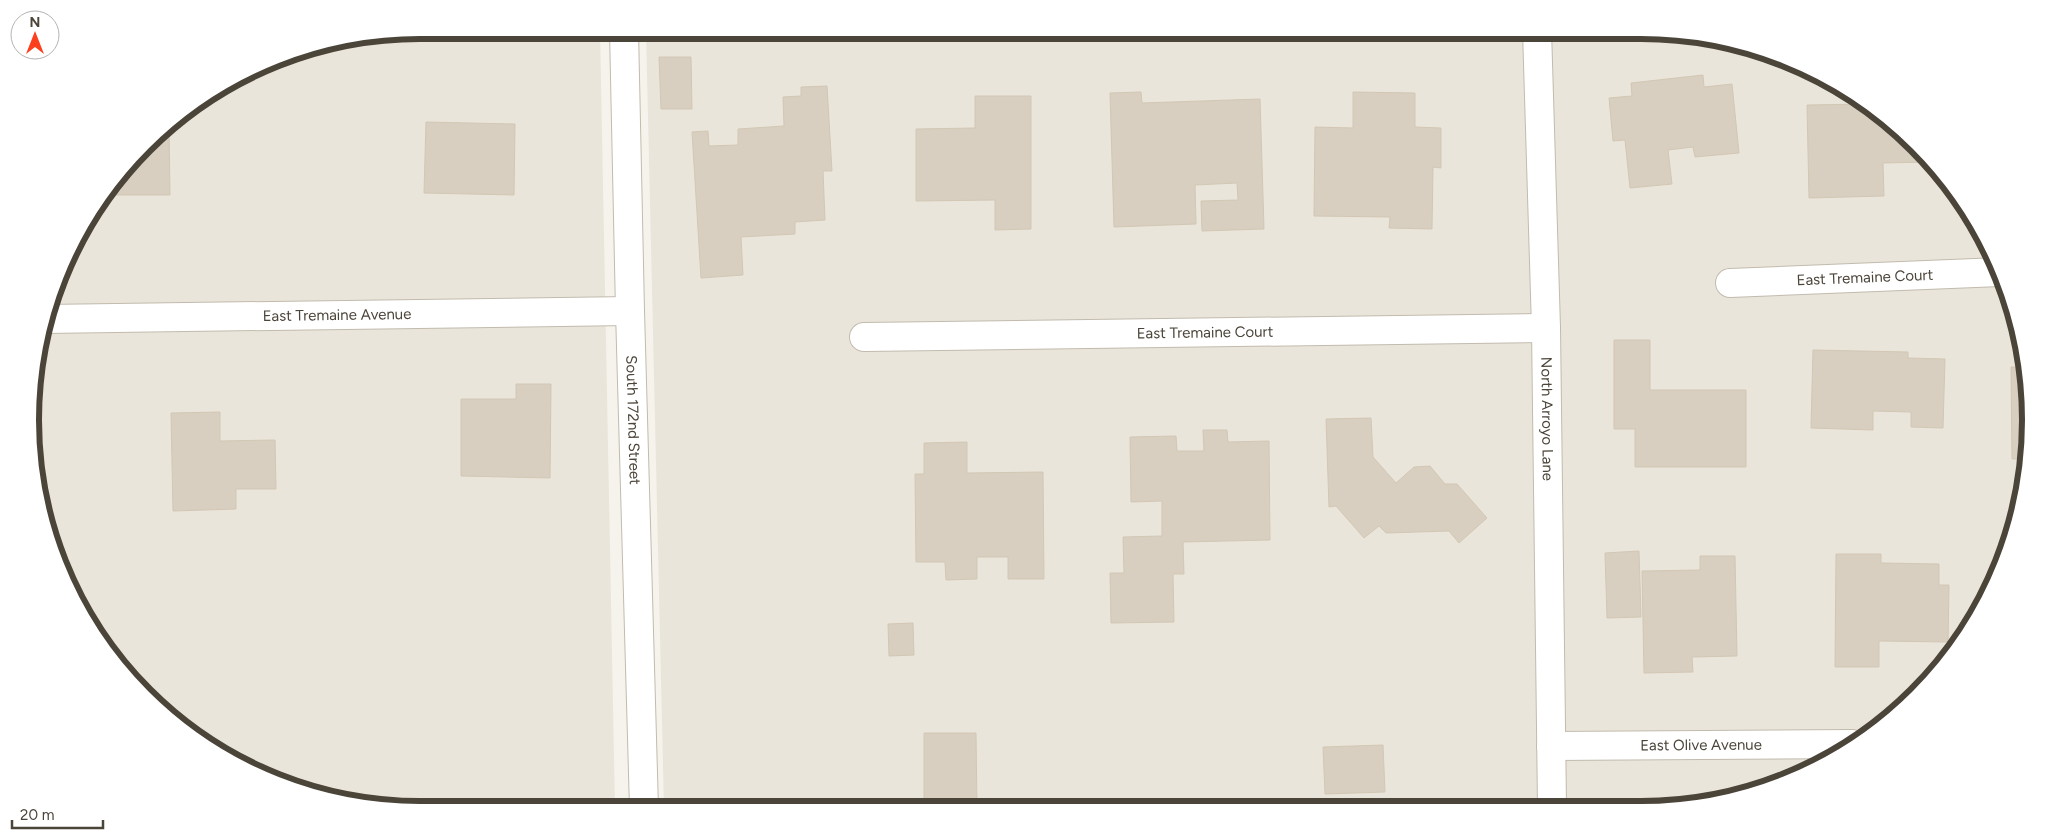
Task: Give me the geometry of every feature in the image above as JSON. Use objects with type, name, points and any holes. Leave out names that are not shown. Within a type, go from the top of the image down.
[{"type":"street","name":"South 172nd Street","points":[[624,39],[644,801]]},
{"type":"street","name":"North Arroyo Lane","points":[[1537,39],[1546,328],[1552,801]]},
{"type":"street","name":"East Tremaine Court","points":[[1730,283],[1992,272]]},
{"type":"street","name":"East Tremaine Avenue","points":[[53,319],[630,311]]},
{"type":"street","name":"East Tremaine Court","points":[[864,337],[1546,328]]},
{"type":"street","name":"East Olive Avenue","points":[[1551,746],[1842,744]]},
{"type":"shaded area","points":[[420,39],[600,39],[615,801],[420,801],[370,798],[346,794],[297,781],[251,762],[208,737],[188,722],[150,690],[133,671],[103,632],[90,611],[78,589],[59,543],[46,494],[42,470],[39,420],[40,395],[42,370],[52,321],[59,297],[78,251],[103,208],[150,150],[208,103],[251,78],[274,68],[321,52],[370,42]]},
{"type":"shaded area","points":[[646,39],[1641,39],[1691,42],[1715,46],[1764,59],[1810,78],[1853,103],[1892,133],[1928,169],[1958,208],[1983,251],[2002,297],[2015,346],[2019,370],[2022,420],[2021,445],[2019,470],[2009,519],[2002,543],[1983,589],[1958,632],[1943,652],[1911,690],[1892,707],[1853,737],[1832,750],[1810,762],[1764,781],[1715,794],[1691,798],[1641,801],[664,801]]},
{"type":"building","points":[[659,57],[691,57],[692,109],[661,109]]},
{"type":"building","points":[[1703,75],[1704,87],[1732,84],[1739,153],[1695,157],[1693,147],[1668,150],[1672,184],[1630,188],[1625,140],[1613,141],[1609,98],[1632,96],[1631,83]]},
{"type":"building","points":[[827,86],[832,171],[823,171],[825,220],[795,222],[795,234],[741,237],[743,275],[701,278],[692,132],[708,131],[709,146],[738,145],[738,129],[784,126],[783,97],[801,96],[801,87]]},
{"type":"building","points":[[1141,92],[1142,103],[1260,99],[1264,229],[1202,231],[1201,201],[1238,200],[1237,183],[1195,185],[1196,224],[1114,227],[1110,93]]},
{"type":"building","points":[[1353,92],[1415,93],[1415,127],[1441,128],[1441,168],[1433,167],[1432,229],[1389,228],[1390,217],[1314,216],[1315,127],[1353,128]]},
{"type":"building","points":[[975,96],[1031,96],[1031,229],[995,230],[995,200],[916,201],[916,129],[975,128]]},
{"type":"building","points":[[1855,104],[1892,133],[1922,162],[1883,163],[1884,196],[1809,198],[1807,105]]},
{"type":"building","points":[[426,122],[515,124],[514,195],[424,193]]},
{"type":"building","points":[[169,133],[170,195],[113,195],[150,150]]},
{"type":"building","points":[[1614,340],[1650,340],[1650,390],[1746,390],[1746,467],[1635,467],[1635,429],[1614,429]]},
{"type":"building","points":[[1813,350],[1908,352],[1908,358],[1945,359],[1943,428],[1911,427],[1911,412],[1873,411],[1873,430],[1811,428]]},
{"type":"building","points":[[2011,367],[2018,367],[2022,420],[2021,445],[2020,459],[2012,459]]},
{"type":"building","points":[[516,384],[551,384],[550,478],[461,476],[461,399],[516,399]]},
{"type":"building","points":[[220,412],[220,441],[275,440],[276,489],[236,489],[236,509],[173,511],[171,413]]},
{"type":"building","points":[[1371,418],[1373,457],[1396,483],[1414,467],[1430,466],[1445,484],[1457,484],[1487,518],[1459,543],[1449,531],[1386,533],[1379,526],[1364,538],[1336,506],[1329,507],[1326,419]]},
{"type":"building","points":[[1203,430],[1227,430],[1228,442],[1269,441],[1270,540],[1183,542],[1184,574],[1173,574],[1174,622],[1111,623],[1110,573],[1124,573],[1123,537],[1162,536],[1162,501],[1131,502],[1130,437],[1176,436],[1177,451],[1204,451]]},
{"type":"building","points":[[967,442],[967,473],[1043,472],[1044,579],[1008,579],[1008,557],[977,557],[977,579],[946,580],[945,562],[916,562],[915,474],[924,474],[924,443]]},
{"type":"building","points":[[1639,551],[1641,617],[1607,618],[1605,553]]},
{"type":"building","points":[[1836,554],[1881,554],[1881,563],[1939,564],[1939,585],[1949,585],[1948,642],[1879,641],[1879,667],[1835,667]]},
{"type":"building","points":[[1700,556],[1735,556],[1737,656],[1692,657],[1693,672],[1644,673],[1642,571],[1700,570]]},
{"type":"building","points":[[913,623],[914,655],[889,656],[888,624]]},
{"type":"building","points":[[924,733],[976,733],[977,801],[924,801]]},
{"type":"building","points":[[1383,745],[1385,792],[1325,794],[1323,747]]}]
